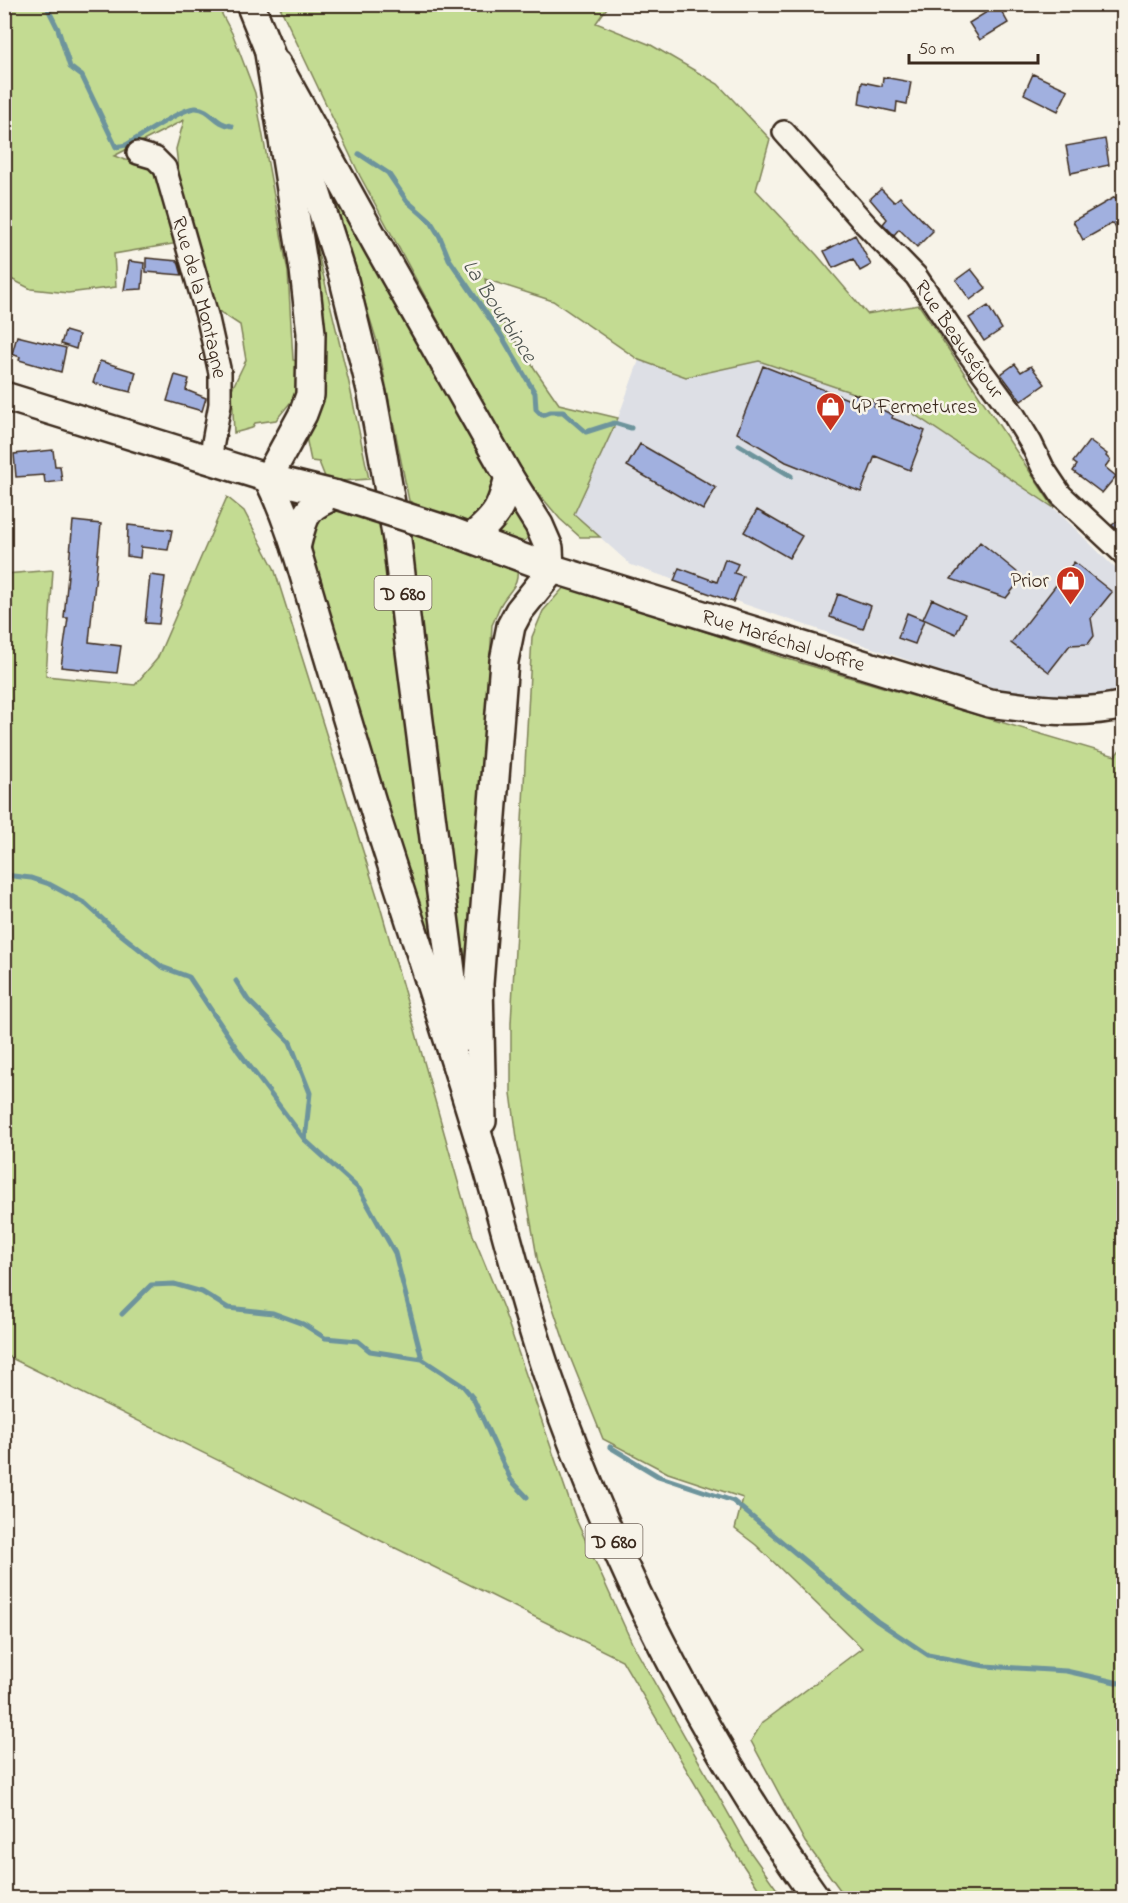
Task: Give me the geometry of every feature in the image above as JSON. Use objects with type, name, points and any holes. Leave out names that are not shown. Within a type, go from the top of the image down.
[{"type":"main road","name":"D 680","points":[[250,4],[268,47],[307,159],[343,276],[372,394],[397,540],[455,1002],[483,1152],[520,1288],[571,1438],[658,1639],[720,1752],[773,1839],[816,1899]]},
{"type":"main road","points":[[268,47],[379,248],[509,477],[539,525],[549,548],[548,575],[519,611],[511,626],[504,661],[479,984],[483,1152]]},
{"type":"main road","points":[[268,47],[304,270],[311,333],[310,395],[303,414],[268,478],[292,532],[377,819],[483,1152]]},
{"type":"main road","name":"Rue Maréchal Joffre","points":[[4,396],[268,478],[337,495],[460,534],[550,568],[989,704],[1044,711],[1108,709],[1124,705]]},
{"type":"main road","points":[[460,534],[486,525],[500,508],[509,477]]},
{"type":"main road","points":[[296,548],[303,518],[316,502],[337,495]]},
{"type":"street","name":"Rue Beauséjour","points":[[784,132],[866,225],[916,276],[1014,416],[1042,468],[1061,495],[1124,554]]},
{"type":"street","name":"Rue de la Montagne","points":[[138,153],[155,158],[165,168],[208,320],[220,373],[220,404],[210,459]]},
{"type":"shaded area","points":[[639,360],[686,377],[759,361],[912,413],[1054,508],[1123,576],[1123,689],[1095,699],[1020,693],[977,684],[631,565],[574,514],[618,418]]},
{"type":"green space","points":[[4,5],[217,5],[233,35],[255,93],[288,272],[293,360],[304,363],[295,397],[276,420],[255,423],[252,428],[234,433],[232,389],[246,360],[240,325],[214,308],[182,198],[176,149],[184,120],[114,156],[125,160],[148,161],[161,181],[179,243],[114,254],[116,287],[68,293],[31,289],[5,276]]},
{"type":"green space","points":[[279,5],[609,5],[596,23],[651,45],[718,84],[770,139],[756,190],[817,255],[867,314],[919,305],[1054,508],[912,413],[759,361],[686,377],[639,360],[553,301],[485,279],[490,304],[559,404],[618,418],[574,514],[600,537],[580,537],[560,519],[519,470],[360,176]]},
{"type":"green space","points":[[324,170],[493,466],[493,487],[489,502],[479,514],[462,525],[409,501],[378,345]]},
{"type":"green space","points":[[311,224],[369,479],[327,482],[319,462],[311,461],[306,437],[316,419],[319,407],[320,305]]},
{"type":"green space","points":[[511,495],[529,533],[526,540],[519,543],[490,534]]},
{"type":"green space","points":[[227,497],[244,511],[274,568],[378,899],[473,1235],[503,1308],[575,1517],[632,1643],[749,1850],[783,1898],[747,1898],[758,1888],[622,1660],[5,1355],[5,574],[53,570],[46,676],[135,685],[157,659]]},
{"type":"green space","points":[[331,506],[381,523],[437,952],[429,951],[307,563],[312,528]]},
{"type":"green space","points":[[409,530],[517,565],[516,582],[501,604],[492,625],[475,932],[467,1000]]},
{"type":"green space","points":[[566,585],[781,657],[1115,756],[1123,746],[1123,1898],[846,1898],[805,1842],[751,1741],[762,1723],[862,1648],[756,1545],[735,1529],[743,1498],[668,1473],[603,1439],[566,1347],[538,1263],[511,1093],[511,1023],[532,637],[543,611]]},
{"type":"building","points":[[998,5],[1008,23],[980,40],[969,23]]},
{"type":"building","points":[[1033,74],[1068,90],[1058,111],[1024,94]]},
{"type":"building","points":[[883,77],[911,82],[907,104],[897,102],[896,112],[859,104],[862,82],[882,86]]},
{"type":"building","points":[[1105,139],[1109,165],[1071,173],[1066,146]]},
{"type":"building","points":[[881,189],[894,202],[900,197],[933,231],[917,247],[899,229],[894,235],[883,224],[887,219],[870,199]]},
{"type":"building","points":[[1115,197],[1124,213],[1124,242],[1113,223],[1083,240],[1073,221]]},
{"type":"building","points":[[855,235],[871,265],[860,271],[853,259],[833,268],[824,251]]},
{"type":"building","points":[[146,258],[178,261],[182,275],[146,272]]},
{"type":"building","points":[[129,261],[144,263],[142,289],[124,290]]},
{"type":"building","points":[[971,269],[986,288],[970,300],[956,280]]},
{"type":"building","points":[[988,306],[1002,329],[984,341],[969,318]]},
{"type":"building","points":[[65,331],[79,335],[76,349],[61,344]]},
{"type":"building","points":[[17,336],[66,348],[61,372],[19,360],[20,357],[12,354]]},
{"type":"building","points":[[100,361],[136,372],[131,392],[93,383]]},
{"type":"building","points":[[1015,364],[1021,372],[1031,366],[1045,384],[1021,401],[1001,374]]},
{"type":"building","name":"4P Fermetures","points":[[763,366],[850,400],[853,393],[876,403],[874,406],[893,415],[892,418],[925,431],[910,470],[875,456],[861,492],[786,462],[737,433]]},
{"type":"building","points":[[175,375],[189,379],[186,390],[206,398],[202,411],[167,401]]},
{"type":"building","points":[[1089,441],[1107,454],[1110,460],[1105,467],[1116,476],[1102,493],[1073,471],[1077,465],[1073,462]]},
{"type":"building","points":[[640,444],[716,488],[703,510],[627,466]]},
{"type":"building","points":[[53,450],[55,466],[60,466],[62,481],[45,483],[44,475],[16,477],[14,454]]},
{"type":"building","points":[[757,510],[802,536],[789,558],[744,532]]},
{"type":"building","points":[[1124,516],[1124,536],[1112,525]]},
{"type":"building","points":[[73,521],[101,524],[89,642],[121,646],[117,673],[61,667],[68,618],[64,618]]},
{"type":"building","points":[[128,525],[172,530],[168,550],[141,547],[140,558],[127,556]]},
{"type":"building","points":[[980,542],[1023,577],[1006,598],[951,579]]},
{"type":"building","points":[[725,559],[738,564],[734,573],[743,576],[733,602],[674,581],[679,568],[717,582]]},
{"type":"building","name":"Prior","points":[[1074,562],[1112,592],[1091,618],[1094,636],[1088,644],[1070,645],[1049,672],[1011,643]]},
{"type":"building","points":[[150,575],[165,577],[159,624],[145,623]]},
{"type":"building","points":[[838,594],[871,606],[863,629],[830,617]]},
{"type":"building","points":[[932,599],[965,614],[956,634],[923,619]]},
{"type":"building","points":[[907,613],[924,620],[915,644],[898,638]]},
{"type":"waterway","name":"La Bourbince","points":[[48,4],[70,67],[82,76],[116,147],[126,145],[172,117],[190,109],[206,111],[226,125],[232,126]]},
{"type":"waterway","name":"La Bourbince","points":[[359,154],[388,173],[407,201],[431,222],[449,259],[501,335],[535,393],[536,409],[542,415],[550,412],[563,412],[586,432],[614,423],[631,428]]},
{"type":"waterway","name":"La Bourbince","points":[[739,445],[791,476]]},
{"type":"waterway","points":[[4,875],[31,878],[49,884],[86,904],[162,967],[189,977],[239,1052],[305,1140],[359,1189],[395,1253],[422,1359],[463,1386],[473,1398],[511,1480],[527,1497]]},
{"type":"waterway","points":[[236,981],[248,1000],[290,1042],[310,1093],[305,1140]]},
{"type":"waterway","points":[[122,1314],[151,1285],[174,1284],[202,1292],[228,1308],[273,1313],[303,1324],[325,1338],[358,1341],[370,1351],[422,1359]]},
{"type":"waterway","points":[[610,1447],[658,1476],[733,1501],[877,1621],[928,1655],[985,1666],[1066,1671],[1124,1684]]},
{"type":"place","name":"4P Fermetures","points":[[831,432]]},
{"type":"place","name":"Prior","points":[[1070,606]]}]
